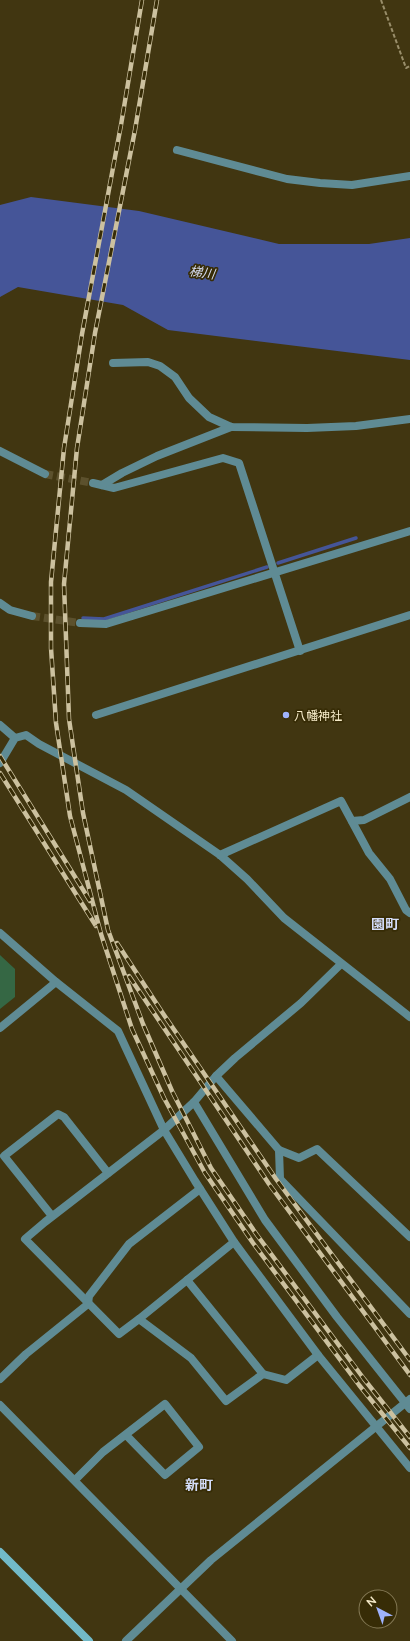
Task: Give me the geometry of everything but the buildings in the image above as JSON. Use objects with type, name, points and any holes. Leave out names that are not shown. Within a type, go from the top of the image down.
[{"type":"main road","points":[[0,1552],[89,1641]]},
{"type":"street","points":[[177,150],[286,179],[320,183],[352,185],[410,176]]},
{"type":"street","points":[[113,363],[148,362],[160,366],[175,377],[189,398],[209,418],[231,427],[306,428],[356,426],[410,419]]},
{"type":"street","points":[[102,485],[122,473],[157,456],[231,427]]},
{"type":"street","points":[[0,451],[45,474]]},
{"type":"street","points":[[93,483],[114,488],[223,458],[239,463],[300,651]]},
{"type":"street","points":[[80,623],[106,624],[410,532]]},
{"type":"street","points":[[0,603],[10,610],[32,616]]},
{"type":"street","points":[[96,716],[410,615]]},
{"type":"street","points":[[0,725],[15,738]]},
{"type":"street","points":[[0,763],[15,738],[26,735],[39,744],[126,790],[220,855],[247,879],[284,918],[341,964],[410,1016]]},
{"type":"street","points":[[352,821],[364,820],[410,797]]},
{"type":"street","points":[[220,855],[341,801],[368,853],[390,879],[406,910],[410,913]]},
{"type":"street","points":[[0,933],[56,982],[118,1030],[164,1130],[234,1242],[318,1355],[410,1468]]},
{"type":"street","points":[[234,1242],[119,1334],[25,1239],[52,1216],[164,1130],[194,1102],[216,1076],[301,1003],[341,964]]},
{"type":"street","points":[[0,1028],[56,982]]},
{"type":"street","points":[[216,1076],[279,1150],[299,1158],[317,1148],[410,1237]]},
{"type":"street","points":[[126,1641],[211,1560],[377,1426],[409,1404],[337,1317],[265,1220],[194,1102]]},
{"type":"street","points":[[52,1216],[4,1156],[58,1114],[64,1117],[108,1173]]},
{"type":"street","points":[[279,1150],[280,1178],[410,1314]]},
{"type":"street","points":[[0,1378],[26,1354],[88,1304],[89,1296],[129,1244],[200,1189]]},
{"type":"street","points":[[187,1280],[263,1374],[286,1380],[318,1355]]},
{"type":"street","points":[[139,1319],[191,1358],[226,1401],[263,1374]]},
{"type":"street","points":[[0,1404],[232,1641]]},
{"type":"street","points":[[74,1480],[104,1452],[165,1404],[199,1447],[166,1475],[126,1435]]},
{"type":"path","points":[[381,0],[406,68],[410,66]]},
{"type":"green space","points":[[0,955],[15,969],[15,997],[0,1009]]},
{"type":"water","name":"梯川","points":[[31,197],[139,211],[279,244],[369,244],[410,238],[410,360],[168,330],[123,305],[18,287],[0,297],[0,205]]},
{"type":"waterway","points":[[278,563],[356,538]]},
{"type":"waterway","points":[[83,618],[104,619],[267,567]]},
{"type":"tunnel","points":[[45,474],[93,483]]},
{"type":"tunnel","points":[[32,616],[80,623]]},
{"type":"railway","points":[[142,0],[121,125],[82,334],[64,448],[51,582],[51,648],[56,723],[70,816],[101,934],[132,1029],[164,1098],[205,1173],[253,1243],[359,1385],[410,1448]]},
{"type":"railway","points":[[157,0],[135,130],[95,333],[77,448],[64,584],[69,719],[83,813],[108,930],[143,1024],[172,1091],[211,1168],[257,1235],[364,1379],[410,1437]]},
{"type":"railway","points":[[0,756],[90,901]]},
{"type":"railway","points":[[0,773],[96,926]]},
{"type":"railway","points":[[117,943],[162,1012],[276,1179],[410,1360]]},
{"type":"railway","points":[[129,976],[269,1184],[410,1375]]},
{"type":"place","name":"八幡神社","points":[[286,715]]},
{"type":"district","name":"園町","points":[[385,923]]},
{"type":"district","name":"新町","points":[[199,1484]]}]
